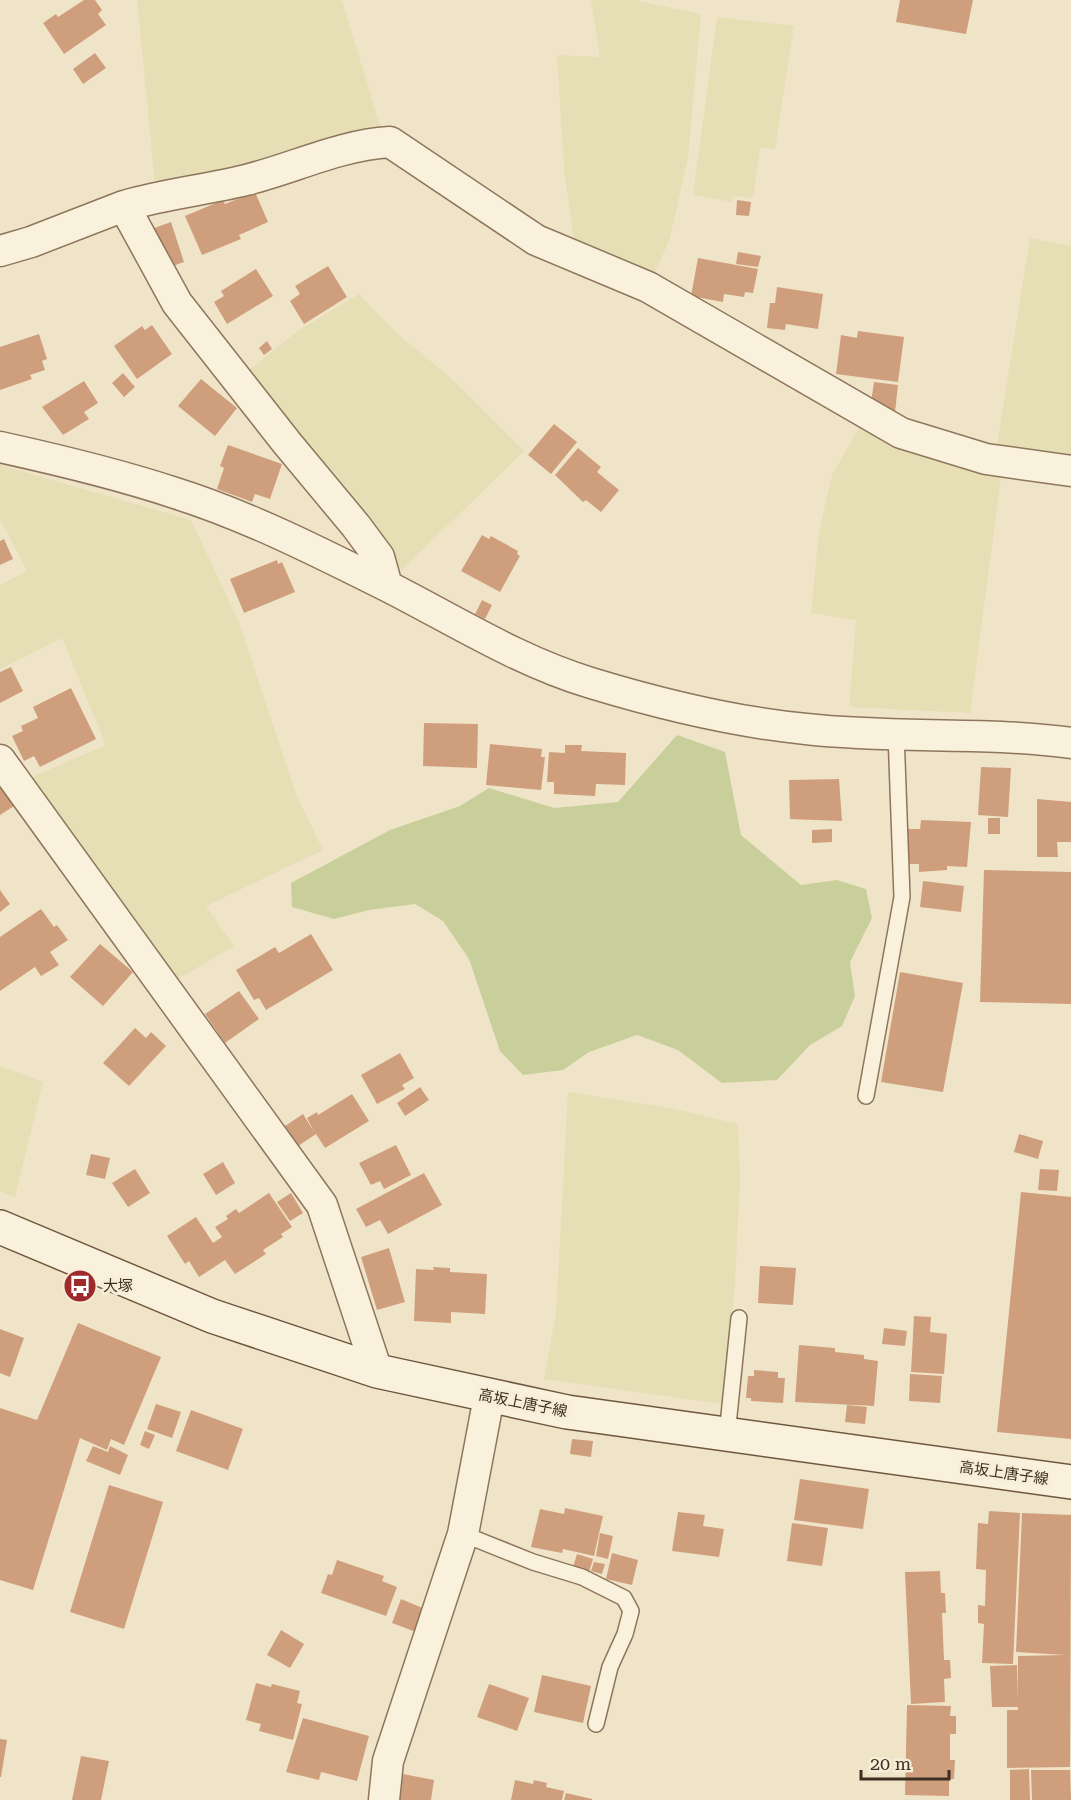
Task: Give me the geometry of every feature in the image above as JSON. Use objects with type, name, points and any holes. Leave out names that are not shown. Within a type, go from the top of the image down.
[{"type":"main road","name":"高坂上唐子線","points":[[0,1227],[212,1316],[377,1371],[489,1397],[728,1436],[1071,1482]]},
{"type":"street","points":[[0,251],[149,199],[246,180],[365,143],[390,142],[537,240],[648,287],[901,433],[986,459],[1071,471]]},
{"type":"street","points":[[124,206],[177,303],[287,443],[356,526],[379,557],[387,586]]},
{"type":"street","points":[[0,447],[70,463],[177,493],[260,526],[387,586],[491,642],[588,683],[692,710],[806,729],[1017,736],[1071,743]]},
{"type":"street","points":[[0,760],[322,1204],[377,1371]]},
{"type":"street","points":[[384,1800],[388,1761],[463,1534],[489,1397]]},
{"type":"lane","points":[[866,1096],[902,897],[896,733]]},
{"type":"lane","points":[[728,1436],[739,1318]]},
{"type":"lane","points":[[463,1534],[532,1562],[582,1577],[624,1598],[631,1611],[625,1634],[610,1667],[597,1724]]},
{"type":"shaded area","points":[[137,0],[342,0],[381,129],[263,164],[155,183]]},
{"type":"shaded area","points":[[591,0],[635,0],[701,14],[688,158],[670,238],[652,280],[575,246],[564,170],[557,55],[600,57]]},
{"type":"shaded area","points":[[717,17],[794,26],[775,149],[760,148],[753,198],[733,196],[732,202],[693,195]]},
{"type":"shaded area","points":[[1030,238],[1071,246],[1071,462],[996,451]]},
{"type":"shaded area","points":[[359,294],[399,335],[451,378],[524,451],[402,570],[243,375],[299,330]]},
{"type":"shaded area","points":[[860,426],[1002,470],[970,713],[849,707],[856,620],[811,613],[819,532],[832,475]]},
{"type":"shaded area","points":[[0,465],[191,520],[239,622],[296,794],[323,850],[206,906],[234,946],[178,979],[32,777],[106,745],[62,638],[0,669],[0,585],[27,571],[0,519]]},
{"type":"shaded area","points":[[0,1066],[43,1082],[15,1197],[0,1191]]},
{"type":"shaded area","points":[[568,1092],[670,1108],[738,1124],[740,1180],[735,1281],[725,1401],[722,1404],[544,1379],[556,1314]]},
{"type":"green space","points":[[677,735],[725,752],[741,835],[801,885],[837,880],[866,889],[872,918],[850,962],[855,996],[842,1026],[810,1045],[777,1080],[722,1083],[678,1050],[637,1035],[589,1052],[563,1070],[523,1075],[500,1051],[469,959],[443,921],[415,904],[369,910],[334,919],[292,907],[291,883],[390,830],[460,806],[489,788],[554,808],[618,802]]},
{"type":"building","points":[[84,0],[95,0],[102,10],[98,14],[106,25],[64,54],[43,23],[56,14],[58,17]]},
{"type":"building","points":[[900,0],[973,0],[966,34],[896,22]]},
{"type":"building","points":[[95,53],[106,68],[83,84],[73,69]]},
{"type":"building","points":[[255,192],[268,222],[239,235],[241,239],[202,255],[185,216],[223,200],[225,204]]},
{"type":"building","points":[[737,200],[751,202],[749,216],[736,215]]},
{"type":"building","points":[[171,222],[184,262],[167,268],[149,230]]},
{"type":"building","points":[[738,252],[761,256],[758,267],[736,264]]},
{"type":"building","points":[[698,258],[758,269],[753,293],[745,292],[744,297],[724,294],[723,302],[691,296]]},
{"type":"building","points":[[328,266],[347,297],[304,324],[290,301],[300,294],[295,286]]},
{"type":"building","points":[[256,269],[273,296],[227,324],[214,302],[224,296],[221,291]]},
{"type":"building","points":[[777,287],[823,294],[818,329],[786,324],[785,330],[767,328],[770,303],[775,303]]},
{"type":"building","points":[[152,325],[172,354],[137,379],[114,346],[142,326],[145,330]]},
{"type":"building","points":[[858,331],[904,337],[898,382],[836,374],[841,335],[857,338]]},
{"type":"building","points":[[39,334],[47,359],[42,361],[45,370],[30,375],[32,379],[0,390],[0,347]]},
{"type":"building","points":[[267,341],[272,349],[264,355],[259,348]]},
{"type":"building","points":[[123,373],[135,387],[124,397],[112,383]]},
{"type":"building","points":[[201,379],[237,408],[215,436],[178,406]]},
{"type":"building","points":[[84,381],[98,403],[84,412],[89,419],[63,435],[42,407]]},
{"type":"building","points":[[874,382],[898,385],[895,412],[870,409]]},
{"type":"building","points":[[554,424],[577,442],[551,474],[528,455]]},
{"type":"building","points":[[228,445],[282,464],[270,499],[255,494],[252,502],[217,489],[224,468],[220,466]]},
{"type":"building","points":[[578,448],[601,467],[597,472],[619,490],[601,512],[586,500],[583,502],[555,475]]},
{"type":"building","points":[[482,535],[489,539],[491,536],[518,551],[517,554],[520,556],[500,592],[461,571]]},
{"type":"building","points":[[4,539],[13,559],[0,565],[0,541]]},
{"type":"building","points":[[277,560],[278,564],[282,562],[295,592],[244,613],[230,579]]},
{"type":"building","points":[[482,600],[492,605],[485,619],[475,614]]},
{"type":"building","points":[[11,667],[23,691],[0,703],[0,672]]},
{"type":"building","points":[[71,688],[96,739],[40,767],[34,756],[24,761],[12,736],[23,731],[21,726],[38,718],[33,707]]},
{"type":"building","points":[[424,723],[478,724],[477,768],[423,766]]},
{"type":"building","points":[[490,744],[542,749],[541,757],[545,757],[541,790],[486,785]]},
{"type":"building","points":[[565,745],[582,745],[581,751],[626,753],[625,785],[596,784],[595,796],[554,794],[554,782],[547,782],[549,752],[565,753]]},
{"type":"building","points":[[981,767],[1011,768],[1008,817],[978,815]]},
{"type":"building","points":[[839,779],[842,821],[790,819],[789,780]]},
{"type":"building","points":[[0,785],[14,806],[0,815]]},
{"type":"building","points":[[1037,799],[1071,802],[1071,842],[1057,842],[1058,857],[1037,857]]},
{"type":"building","points":[[988,818],[1000,818],[1000,834],[988,834]]},
{"type":"building","points":[[921,820],[971,822],[967,867],[947,866],[947,870],[919,872],[919,864],[906,864],[908,829],[920,829]]},
{"type":"building","points":[[832,829],[832,842],[812,843],[812,830]]},
{"type":"building","points":[[984,870],[1071,872],[1071,1004],[980,1002]]},
{"type":"building","points":[[923,881],[964,886],[961,912],[920,907]]},
{"type":"building","points":[[0,890],[10,904],[0,912]]},
{"type":"building","points":[[41,909],[54,927],[57,925],[68,940],[50,952],[59,965],[41,976],[35,967],[0,991],[0,937]]},
{"type":"building","points":[[311,934],[333,970],[266,1010],[259,998],[254,1000],[236,970],[275,947],[279,953]]},
{"type":"building","points":[[100,944],[133,972],[103,1006],[70,977]]},
{"type":"building","points":[[900,972],[963,983],[943,1092],[881,1082]]},
{"type":"building","points":[[239,991],[259,1019],[225,1043],[205,1014]]},
{"type":"building","points":[[135,1028],[146,1038],[151,1032],[166,1046],[129,1086],[103,1063]]},
{"type":"building","points":[[400,1053],[414,1078],[402,1085],[405,1089],[377,1104],[361,1075]]},
{"type":"building","points":[[420,1087],[429,1100],[405,1116],[397,1103]]},
{"type":"building","points":[[352,1094],[369,1121],[325,1148],[316,1134],[298,1146],[285,1126],[303,1114],[314,1132],[307,1118],[317,1112],[318,1115]]},
{"type":"building","points":[[1019,1134],[1043,1141],[1038,1159],[1014,1152]]},
{"type":"building","points":[[396,1145],[411,1175],[384,1189],[380,1181],[371,1185],[359,1163]]},
{"type":"building","points":[[91,1154],[110,1158],[105,1179],[86,1175]]},
{"type":"building","points":[[223,1162],[235,1183],[216,1195],[203,1174]]},
{"type":"building","points":[[135,1169],[150,1193],[128,1207],[112,1183]]},
{"type":"building","points":[[1040,1169],[1059,1170],[1057,1191],[1038,1190]]},
{"type":"building","points":[[424,1173],[442,1205],[388,1234],[380,1220],[366,1227],[356,1209]]},
{"type":"building","points":[[1021,1192],[1071,1197],[1071,1439],[997,1432]]},
{"type":"building","points":[[269,1193],[292,1227],[281,1234],[283,1237],[263,1250],[266,1254],[235,1274],[225,1260],[199,1277],[189,1261],[185,1264],[167,1236],[196,1217],[213,1243],[222,1237],[215,1227],[228,1219],[226,1216],[236,1209],[239,1213]]},
{"type":"building","points":[[291,1193],[303,1213],[290,1221],[277,1202]]},
{"type":"building","points":[[389,1248],[405,1302],[377,1310],[361,1257]]},
{"type":"building","points":[[760,1266],[796,1268],[793,1305],[758,1303]]},
{"type":"building","points":[[433,1267],[450,1268],[450,1272],[487,1274],[485,1314],[451,1312],[451,1323],[414,1321],[416,1269],[434,1270]]},
{"type":"building","points":[[914,1316],[931,1317],[930,1332],[947,1334],[944,1374],[911,1372]]},
{"type":"building","points":[[78,1323],[161,1357],[124,1445],[111,1439],[107,1450],[80,1438],[33,1590],[0,1580],[0,1408],[37,1420]]},
{"type":"building","points":[[884,1328],[907,1331],[905,1346],[882,1344]]},
{"type":"building","points":[[0,1329],[24,1338],[10,1377],[0,1373]]},
{"type":"building","points":[[799,1345],[835,1348],[835,1352],[864,1355],[864,1359],[878,1361],[874,1406],[795,1402]]},
{"type":"building","points":[[754,1370],[778,1372],[778,1378],[785,1378],[783,1403],[751,1401],[751,1398],[746,1398],[748,1376],[754,1376]]},
{"type":"building","points":[[910,1374],[942,1376],[940,1403],[909,1401]]},
{"type":"building","points":[[156,1404],[181,1412],[172,1438],[147,1429]]},
{"type":"building","points":[[847,1405],[867,1407],[865,1424],[845,1422]]},
{"type":"building","points":[[191,1410],[243,1429],[228,1470],[176,1451]]},
{"type":"building","points":[[145,1431],[155,1435],[149,1449],[140,1445]]},
{"type":"building","points":[[572,1439],[593,1441],[591,1457],[570,1454]]},
{"type":"building","points":[[93,1446],[108,1452],[110,1446],[128,1455],[120,1475],[86,1461]]},
{"type":"building","points":[[800,1479],[869,1489],[863,1529],[794,1520]]},
{"type":"building","points":[[109,1485],[163,1502],[124,1629],[70,1612]]},
{"type":"building","points":[[565,1508],[603,1516],[594,1556],[563,1549],[562,1553],[531,1547],[540,1509],[564,1514]]},
{"type":"building","points":[[989,1511],[1020,1513],[1013,1664],[982,1663],[984,1624],[978,1623],[978,1605],[985,1606],[986,1570],[976,1569],[978,1523],[988,1524]]},
{"type":"building","points":[[678,1512],[705,1515],[703,1526],[724,1529],[719,1557],[672,1551]]},
{"type":"building","points":[[1022,1513],[1071,1515],[1070,1767],[1007,1768],[1007,1710],[1018,1710],[1018,1707],[992,1707],[990,1666],[1017,1665],[1018,1699],[1018,1656],[1065,1655],[1016,1652]]},
{"type":"building","points":[[792,1523],[828,1528],[822,1566],[787,1561]]},
{"type":"building","points":[[600,1533],[613,1536],[608,1559],[596,1556]]},
{"type":"building","points":[[612,1553],[638,1560],[632,1585],[606,1579]]},
{"type":"building","points":[[577,1554],[593,1559],[589,1572],[573,1567]]},
{"type":"building","points":[[337,1560],[384,1576],[382,1581],[397,1587],[386,1616],[321,1593],[328,1574],[332,1575]]},
{"type":"building","points":[[594,1562],[605,1564],[602,1574],[591,1571]]},
{"type":"building","points":[[940,1571],[941,1593],[945,1593],[946,1613],[942,1613],[944,1660],[950,1660],[951,1678],[944,1679],[945,1702],[911,1704],[905,1572]]},
{"type":"building","points":[[401,1599],[425,1609],[416,1632],[392,1623]]},
{"type":"building","points":[[281,1630],[304,1644],[290,1668],[267,1655]]},
{"type":"building","points":[[542,1675],[591,1686],[583,1723],[534,1712]]},
{"type":"building","points":[[256,1683],[271,1687],[272,1684],[300,1691],[297,1703],[302,1704],[293,1740],[259,1731],[261,1724],[246,1720]]},
{"type":"building","points":[[489,1684],[529,1698],[517,1731],[477,1717]]},
{"type":"building","points":[[907,1705],[951,1706],[950,1716],[956,1716],[956,1734],[950,1734],[950,1760],[955,1760],[954,1779],[949,1779],[949,1796],[905,1795]]},
{"type":"building","points":[[303,1718],[369,1736],[357,1781],[321,1772],[319,1780],[286,1772]]},
{"type":"building","points":[[0,1739],[7,1740],[1,1777],[0,1777]]},
{"type":"building","points":[[81,1756],[109,1761],[101,1800],[72,1800]]},
{"type":"building","points":[[1029,1769],[1030,1800],[1010,1800],[1010,1770]]},
{"type":"building","points":[[1031,1770],[1070,1770],[1071,1800],[1032,1800]]},
{"type":"building","points":[[398,1773],[434,1780],[431,1800],[393,1800]]},
{"type":"building","points":[[515,1780],[533,1784],[534,1780],[547,1783],[546,1787],[564,1791],[562,1800],[511,1800]]},
{"type":"building","points":[[566,1793],[592,1799],[592,1800],[564,1800]]},
{"type":"place","name":"大塚","points":[[80,1286]]}]
